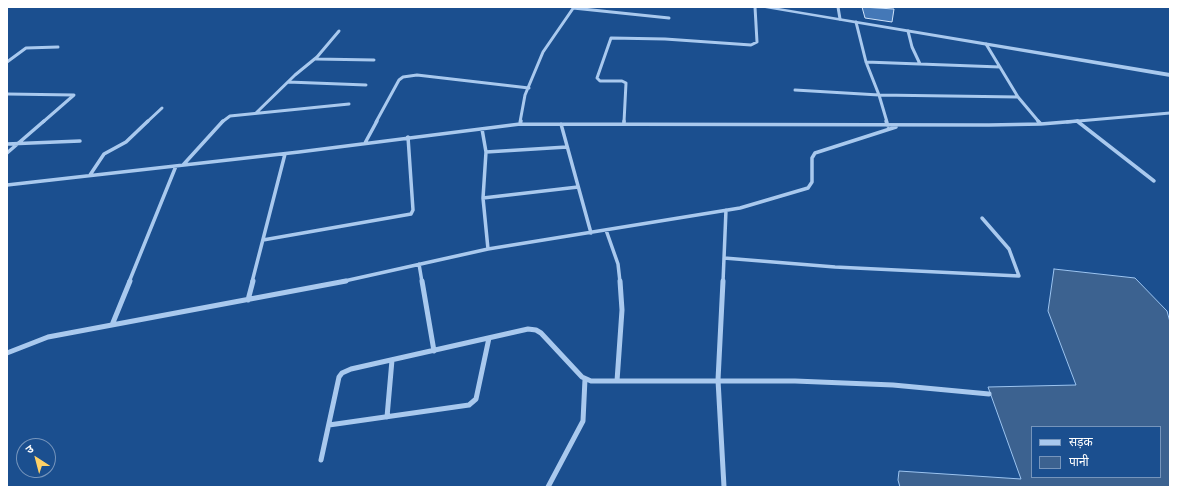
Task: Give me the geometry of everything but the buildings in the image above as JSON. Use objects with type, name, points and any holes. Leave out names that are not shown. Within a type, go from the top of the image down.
[{"type":"street","points":[[520,124],[526,95],[543,52],[573,7],[669,18]]},
{"type":"street","points":[[624,124],[626,83],[600,81],[597,78],[611,38],[754,44],[757,42],[755,7]]},
{"type":"street","points":[[766,7],[1170,75]]},
{"type":"street","points":[[838,7],[840,19]]},
{"type":"street","points":[[856,22],[866,62],[879,95],[888,126]]},
{"type":"street","points":[[256,113],[288,82],[315,59],[340,31]]},
{"type":"street","points":[[908,31],[912,47],[920,64]]},
{"type":"street","points":[[986,44],[1018,97],[1040,124]]},
{"type":"street","points":[[7,62],[26,48],[58,47]]},
{"type":"street","points":[[315,59],[374,60]]},
{"type":"street","points":[[866,62],[1000,67]]},
{"type":"street","points":[[365,143],[399,80],[403,77],[417,75],[529,88]]},
{"type":"street","points":[[288,82],[366,85]]},
{"type":"street","points":[[795,90],[879,95],[1018,97]]},
{"type":"street","points":[[7,94],[74,95],[7,153]]},
{"type":"street","points":[[182,165],[226,118],[233,115],[349,104]]},
{"type":"street","points":[[90,175],[104,154],[126,142],[162,108]]},
{"type":"street","points":[[7,185],[285,154],[408,137],[520,124],[888,126],[1040,124],[1170,113]]},
{"type":"street","points":[[1076,121],[1154,181]]},
{"type":"street","points":[[561,124],[591,233]]},
{"type":"street","points":[[7,353],[48,337],[347,281],[488,249],[740,208],[805,190],[812,182],[812,158],[815,153],[901,126]]},
{"type":"street","points":[[482,129],[486,152],[483,198],[488,249]]},
{"type":"street","points":[[263,240],[411,214],[413,210],[408,137]]},
{"type":"street","points":[[7,144],[80,141]]},
{"type":"street","points":[[486,152],[567,147]]},
{"type":"street","points":[[248,300],[285,154]]},
{"type":"street","points":[[112,325],[176,166]]},
{"type":"street","points":[[483,198],[578,187]]},
{"type":"street","points":[[724,487],[718,380],[726,210]]},
{"type":"street","points":[[724,258],[834,267],[1019,276],[1009,250],[982,218]]},
{"type":"street","points":[[606,230],[618,264],[621,295],[622,310],[617,381]]},
{"type":"street","points":[[420,264],[434,351]]},
{"type":"street","points":[[321,460],[342,373],[351,369],[528,329],[536,330],[585,380],[591,381],[718,380],[893,385],[989,394]]},
{"type":"street","points":[[329,425],[469,405],[476,399],[489,338]]},
{"type":"street","points":[[387,417],[392,360]]},
{"type":"street","points":[[548,487],[583,421],[585,380]]},
{"type":"water","points":[[1054,269],[1135,278],[1167,311],[1170,322],[1170,487],[900,487],[898,480],[899,471],[1021,479],[988,387],[1076,385],[1048,311]]}]
